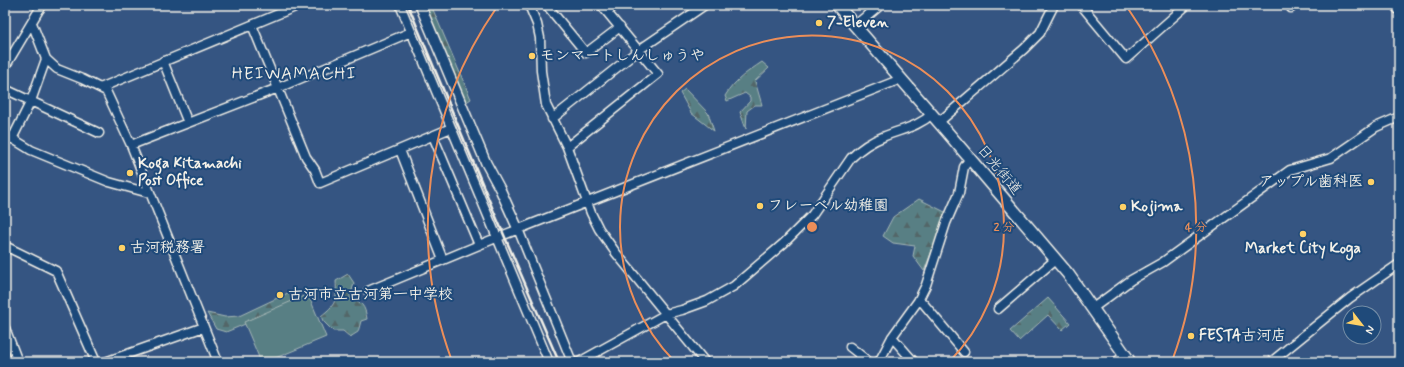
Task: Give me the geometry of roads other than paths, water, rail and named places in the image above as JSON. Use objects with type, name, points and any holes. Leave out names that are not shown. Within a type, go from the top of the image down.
[{"type":"main road","name":"日光街道","points":[[837,5],[936,118],[1056,260],[1093,308],[1127,358]]},
{"type":"street","points":[[100,88],[300,5]]},
{"type":"street","points":[[400,5],[549,362]]},
{"type":"street","points":[[420,5],[486,163],[500,188],[518,230],[572,362]]},
{"type":"street","points":[[529,5],[537,24],[540,38],[540,71],[546,105],[568,147],[591,213],[599,229],[616,253],[705,362]]},
{"type":"street","points":[[552,5],[549,8],[586,53],[620,28]]},
{"type":"street","points":[[568,147],[658,74],[601,5]]},
{"type":"street","points":[[607,12],[615,5]]},
{"type":"street","points":[[552,119],[639,50],[705,5]]},
{"type":"street","points":[[855,26],[880,5]]},
{"type":"street","points":[[579,362],[666,314],[707,301],[734,286],[784,243],[812,215],[851,158],[859,150],[884,136],[936,118],[1024,49],[1040,33],[1054,5]]},
{"type":"street","points":[[1081,5],[1126,59],[1186,5]]},
{"type":"street","points":[[1395,5],[1399,10]]},
{"type":"street","points":[[5,67],[32,23],[40,6]]},
{"type":"street","points":[[32,23],[46,59],[57,69],[106,92],[131,145],[218,362]]},
{"type":"street","points":[[252,25],[306,157],[315,170],[320,183],[451,128]]},
{"type":"street","points":[[131,145],[278,88],[411,32]]},
{"type":"street","points":[[46,59],[31,101],[8,136],[31,150],[109,182],[149,193]]},
{"type":"street","points":[[163,62],[188,123]]},
{"type":"street","points":[[368,291],[496,238],[901,79]]},
{"type":"street","points":[[5,89],[98,133]]},
{"type":"street","points":[[1093,308],[1131,280],[1163,262],[1290,170],[1331,158],[1376,127],[1399,117]]},
{"type":"street","points":[[432,136],[479,245]]},
{"type":"street","points":[[400,150],[443,260]]},
{"type":"street","points":[[879,362],[892,337],[918,301],[926,286],[946,223],[959,193],[964,167],[970,158]]},
{"type":"street","points":[[5,246],[56,271],[96,362]]},
{"type":"street","points":[[998,309],[1056,260]]},
{"type":"street","points":[[1271,362],[1350,298],[1399,264]]},
{"type":"street","points":[[918,301],[923,303],[964,352]]},
{"type":"street","points":[[105,362],[204,327]]},
{"type":"street","points":[[5,328],[18,362]]},
{"type":"street","points":[[892,337],[914,362]]},
{"type":"street","points":[[850,347],[869,362]]},
{"type":"street","points":[[1116,362],[1127,358]]},
{"type":"railway","points":[[408,5],[494,212],[559,362]]},
{"type":"place","name":"7-Eleven","points":[[819,23]]},
{"type":"place","name":"モンマートしんしゅうや","points":[[532,56]]},
{"type":"place","name":"Koga Kitamachi Post Office","points":[[130,173]]},
{"type":"place","name":"アップル歯科医","points":[[1371,182]]},
{"type":"place","name":"フレーベル幼稚園","points":[[760,206]]},
{"type":"place","name":"Kojima","points":[[1123,207]]},
{"type":"place","name":"Market City Koga","points":[[1303,234]]},
{"type":"place","name":"古河税務署","points":[[122,248]]},
{"type":"place","name":"古河市立古河第一中学校","points":[[280,295]]},
{"type":"place","name":"FESTA古河店","points":[[1191,336]]},
{"type":"district","name":"HEIWAMACHI","points":[[294,74]]}]
